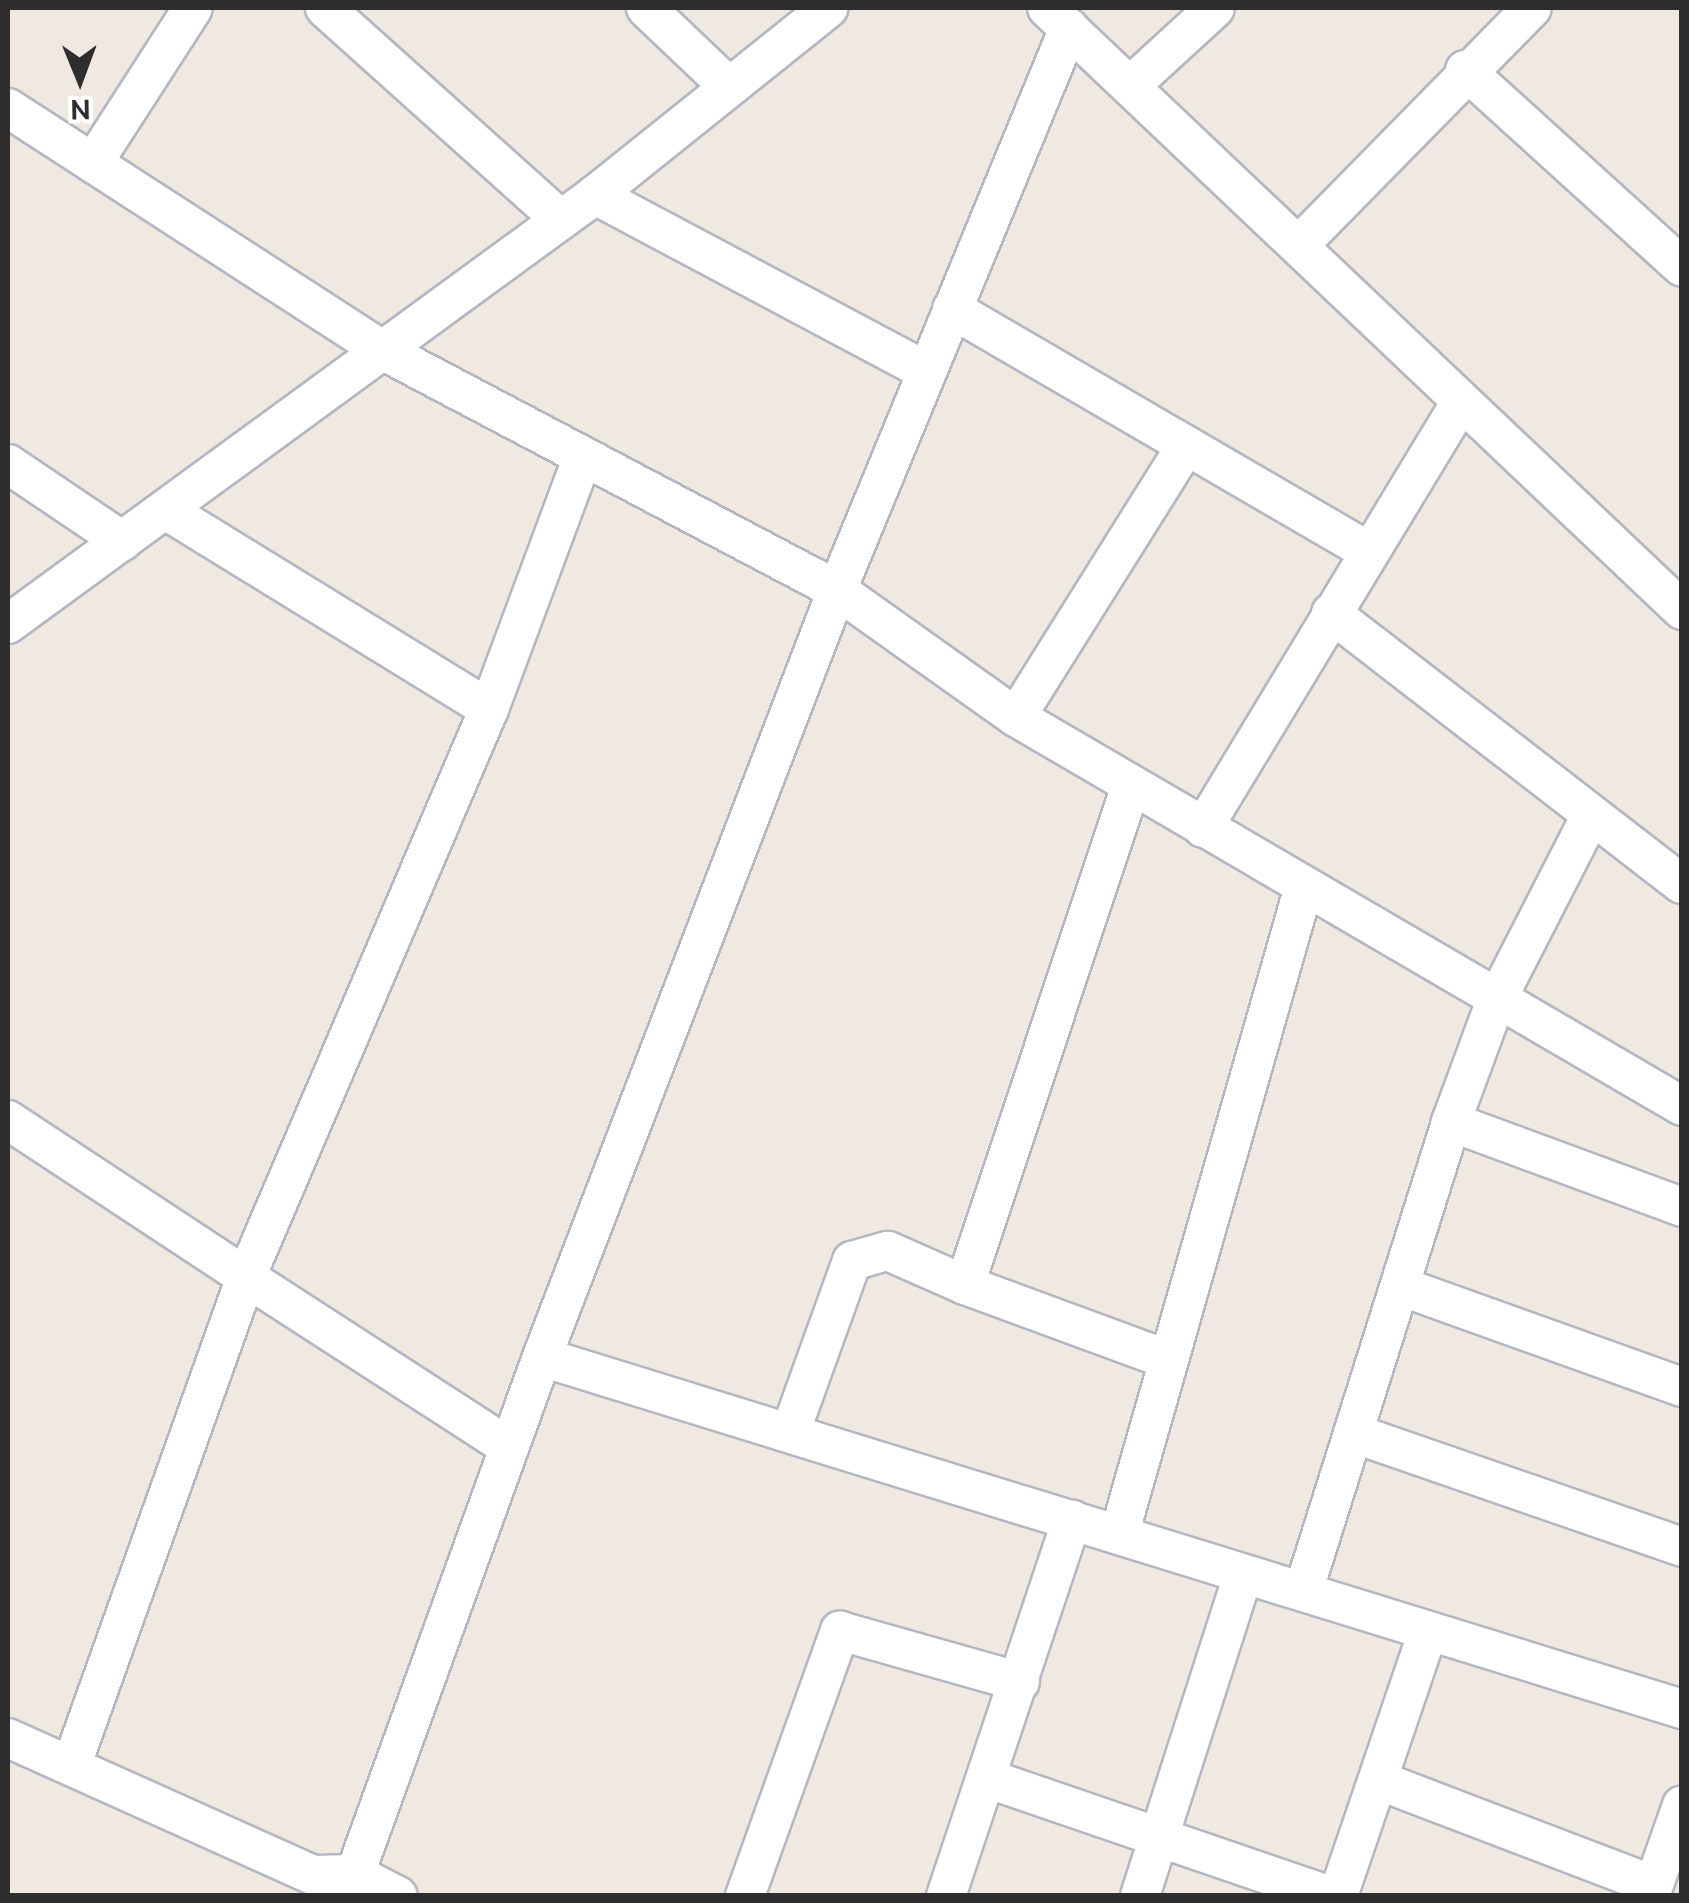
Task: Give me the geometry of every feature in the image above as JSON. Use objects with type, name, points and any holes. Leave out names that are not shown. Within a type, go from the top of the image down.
[{"type":"street","points":[[93,163],[193,8]]},
{"type":"street","points":[[325,8],[557,216]]},
{"type":"street","points":[[646,8],[727,85]]},
{"type":"street","points":[[8,624],[122,540],[169,512],[557,216],[595,196],[727,85],[828,8]]},
{"type":"street","points":[[1130,86],[1215,8]]},
{"type":"street","points":[[1300,245],[1465,70],[1532,8]]},
{"type":"street","points":[[335,1885],[509,1447],[837,590],[952,309],[1058,18],[1300,245],[1459,405],[1682,610]]},
{"type":"street","points":[[1465,70],[1682,267]]},
{"type":"street","points":[[8,108],[380,348],[837,590],[1016,717],[1495,1003],[1682,1106]]},
{"type":"street","points":[[595,196],[924,370]]},
{"type":"street","points":[[952,309],[1365,549]]},
{"type":"street","points":[[1203,828],[1365,549],[1459,405]]},
{"type":"street","points":[[1016,717],[1186,446]]},
{"type":"street","points":[[72,1764],[246,1277],[488,709],[583,456]]},
{"type":"street","points":[[8,464],[122,540]]},
{"type":"street","points":[[169,512],[488,709]]},
{"type":"street","points":[[1331,613],[1589,820],[1682,884]]},
{"type":"street","points":[[965,1285],[1131,785]]},
{"type":"street","points":[[1304,1589],[1451,1122],[1495,1003],[1589,820]]},
{"type":"street","points":[[1119,1535],[1302,890]]},
{"type":"street","points":[[8,1120],[509,1447]]},
{"type":"street","points":[[1451,1122],[1682,1207]]},
{"type":"street","points":[[790,1433],[852,1261],[888,1252],[965,1285],[1169,1360]]},
{"type":"street","points":[[1400,1286],[1682,1387]]},
{"type":"street","points":[[542,1357],[1072,1520],[1242,1578],[1304,1589],[1428,1635],[1682,1709]]},
{"type":"street","points":[[1353,1433],[1682,1547]]},
{"type":"street","points":[[946,1896],[990,1779],[1072,1520]]},
{"type":"street","points":[[1140,1896],[1242,1578]]},
{"type":"street","points":[[746,1896],[840,1631],[1020,1682]]},
{"type":"street","points":[[1338,1896],[1384,1782],[1428,1635]]},
{"type":"street","points":[[8,1738],[335,1885],[398,1896]]},
{"type":"street","points":[[990,1779],[1330,1896]]},
{"type":"street","points":[[1384,1782],[1652,1890],[1682,1805]]}]
